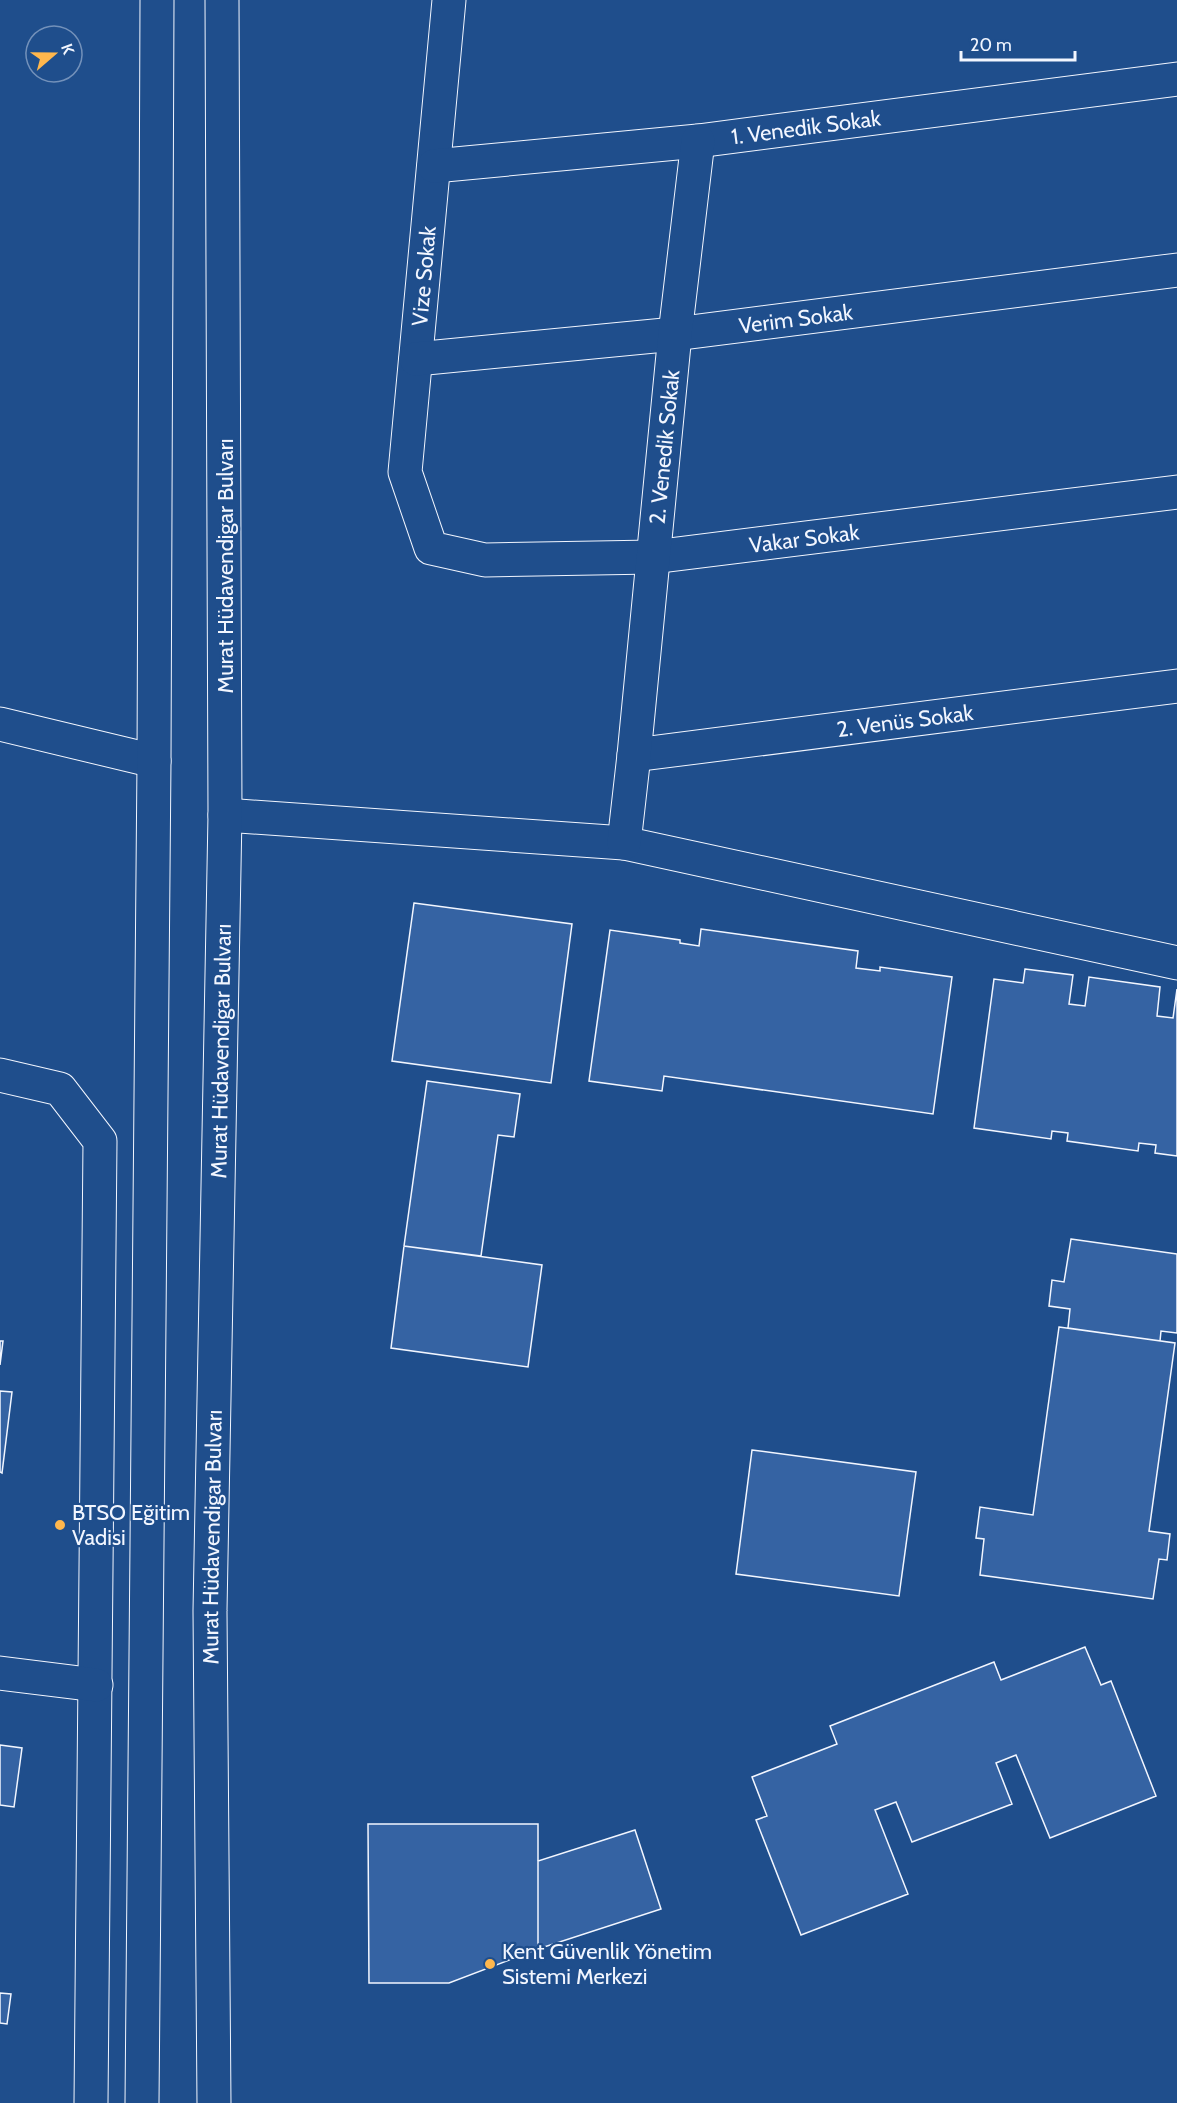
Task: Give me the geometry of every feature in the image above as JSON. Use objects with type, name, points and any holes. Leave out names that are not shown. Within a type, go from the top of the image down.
[{"type":"street","points":[[142,2103],[158,0]]},
{"type":"street","name":"Murat Hüdavendigar Bulvarı","points":[[214,2103],[210,1611],[225,814],[222,0]]},
{"type":"street","name":"Vize Sokak","points":[[430,549],[405,472],[449,0]]},
{"type":"street","name":"1. Venedik Sokak","points":[[434,166],[698,141],[1177,79]]},
{"type":"street","name":"2. Venedik Sokak","points":[[624,843],[675,334],[698,141]]},
{"type":"street","name":"Verim Sokak","points":[[416,359],[675,334],[1177,270]]},
{"type":"street","name":"Vakar Sokak","points":[[430,549],[485,560],[653,557],[1177,492]]},
{"type":"street","name":"2. Venüs Sokak","points":[[634,755],[1177,686]]},
{"type":"street","points":[[0,724],[154,761]]},
{"type":"street","points":[[225,814],[624,843],[1177,963]]},
{"type":"street","points":[[0,1075],[60,1089],[100,1141],[91,2103]]},
{"type":"street","points":[[0,1673],[96,1685]]},
{"type":"building","points":[[414,903],[572,924],[551,1083],[392,1061]]},
{"type":"building","points":[[701,929],[858,951],[856,968],[880,971],[880,967],[952,977],[933,1114],[664,1076],[662,1091],[589,1081],[610,930],[680,940],[680,943],[699,946]]},
{"type":"building","points":[[1025,969],[1073,975],[1069,1004],[1085,1006],[1089,977],[1160,987],[1157,1016],[1173,1018],[1177,989],[1177,1156],[1155,1153],[1156,1145],[1139,1143],[1138,1151],[1067,1141],[1068,1133],[1052,1131],[1051,1139],[974,1128],[994,979],[1023,983]]},
{"type":"building","points":[[427,1081],[520,1094],[514,1137],[498,1135],[481,1256],[404,1246]]},
{"type":"building","points":[[1071,1239],[1177,1254],[1177,1333],[1161,1331],[1160,1341],[1068,1328],[1070,1309],[1049,1306],[1052,1280],[1064,1282]]},
{"type":"building","points":[[404,1246],[542,1265],[528,1367],[391,1348]]},
{"type":"building","points":[[1059,1327],[1175,1343],[1149,1531],[1170,1534],[1167,1560],[1159,1559],[1153,1599],[980,1575],[984,1539],[976,1538],[980,1507],[1033,1515]]},
{"type":"building","points":[[0,1341],[3,1341],[0,1365]]},
{"type":"building","points":[[0,1391],[12,1392],[2,1473],[0,1472]]},
{"type":"building","points":[[752,1450],[916,1472],[899,1596],[736,1574]]},
{"type":"building","points":[[1085,1647],[1101,1685],[1111,1681],[1156,1796],[1050,1838],[1016,1755],[996,1763],[1012,1804],[912,1842],[896,1802],[875,1810],[908,1894],[801,1935],[756,1820],[767,1816],[752,1777],[837,1744],[830,1726],[994,1662],[1001,1680]]},
{"type":"building","points":[[0,1745],[22,1748],[14,1807],[0,1805]]},
{"type":"building","points":[[368,1824],[538,1824],[538,1949],[449,1983],[369,1983]]},
{"type":"building","points":[[635,1830],[661,1909],[538,1949],[538,1861]]},
{"type":"building","points":[[0,1993],[11,1994],[7,2024],[0,2023]]},
{"type":"place","name":"BTSO Eğitim Vadisi","points":[[60,1525]]},
{"type":"place","name":"Kent Güvenlik Yönetim Sistemi Merkezi","points":[[490,1964]]}]
